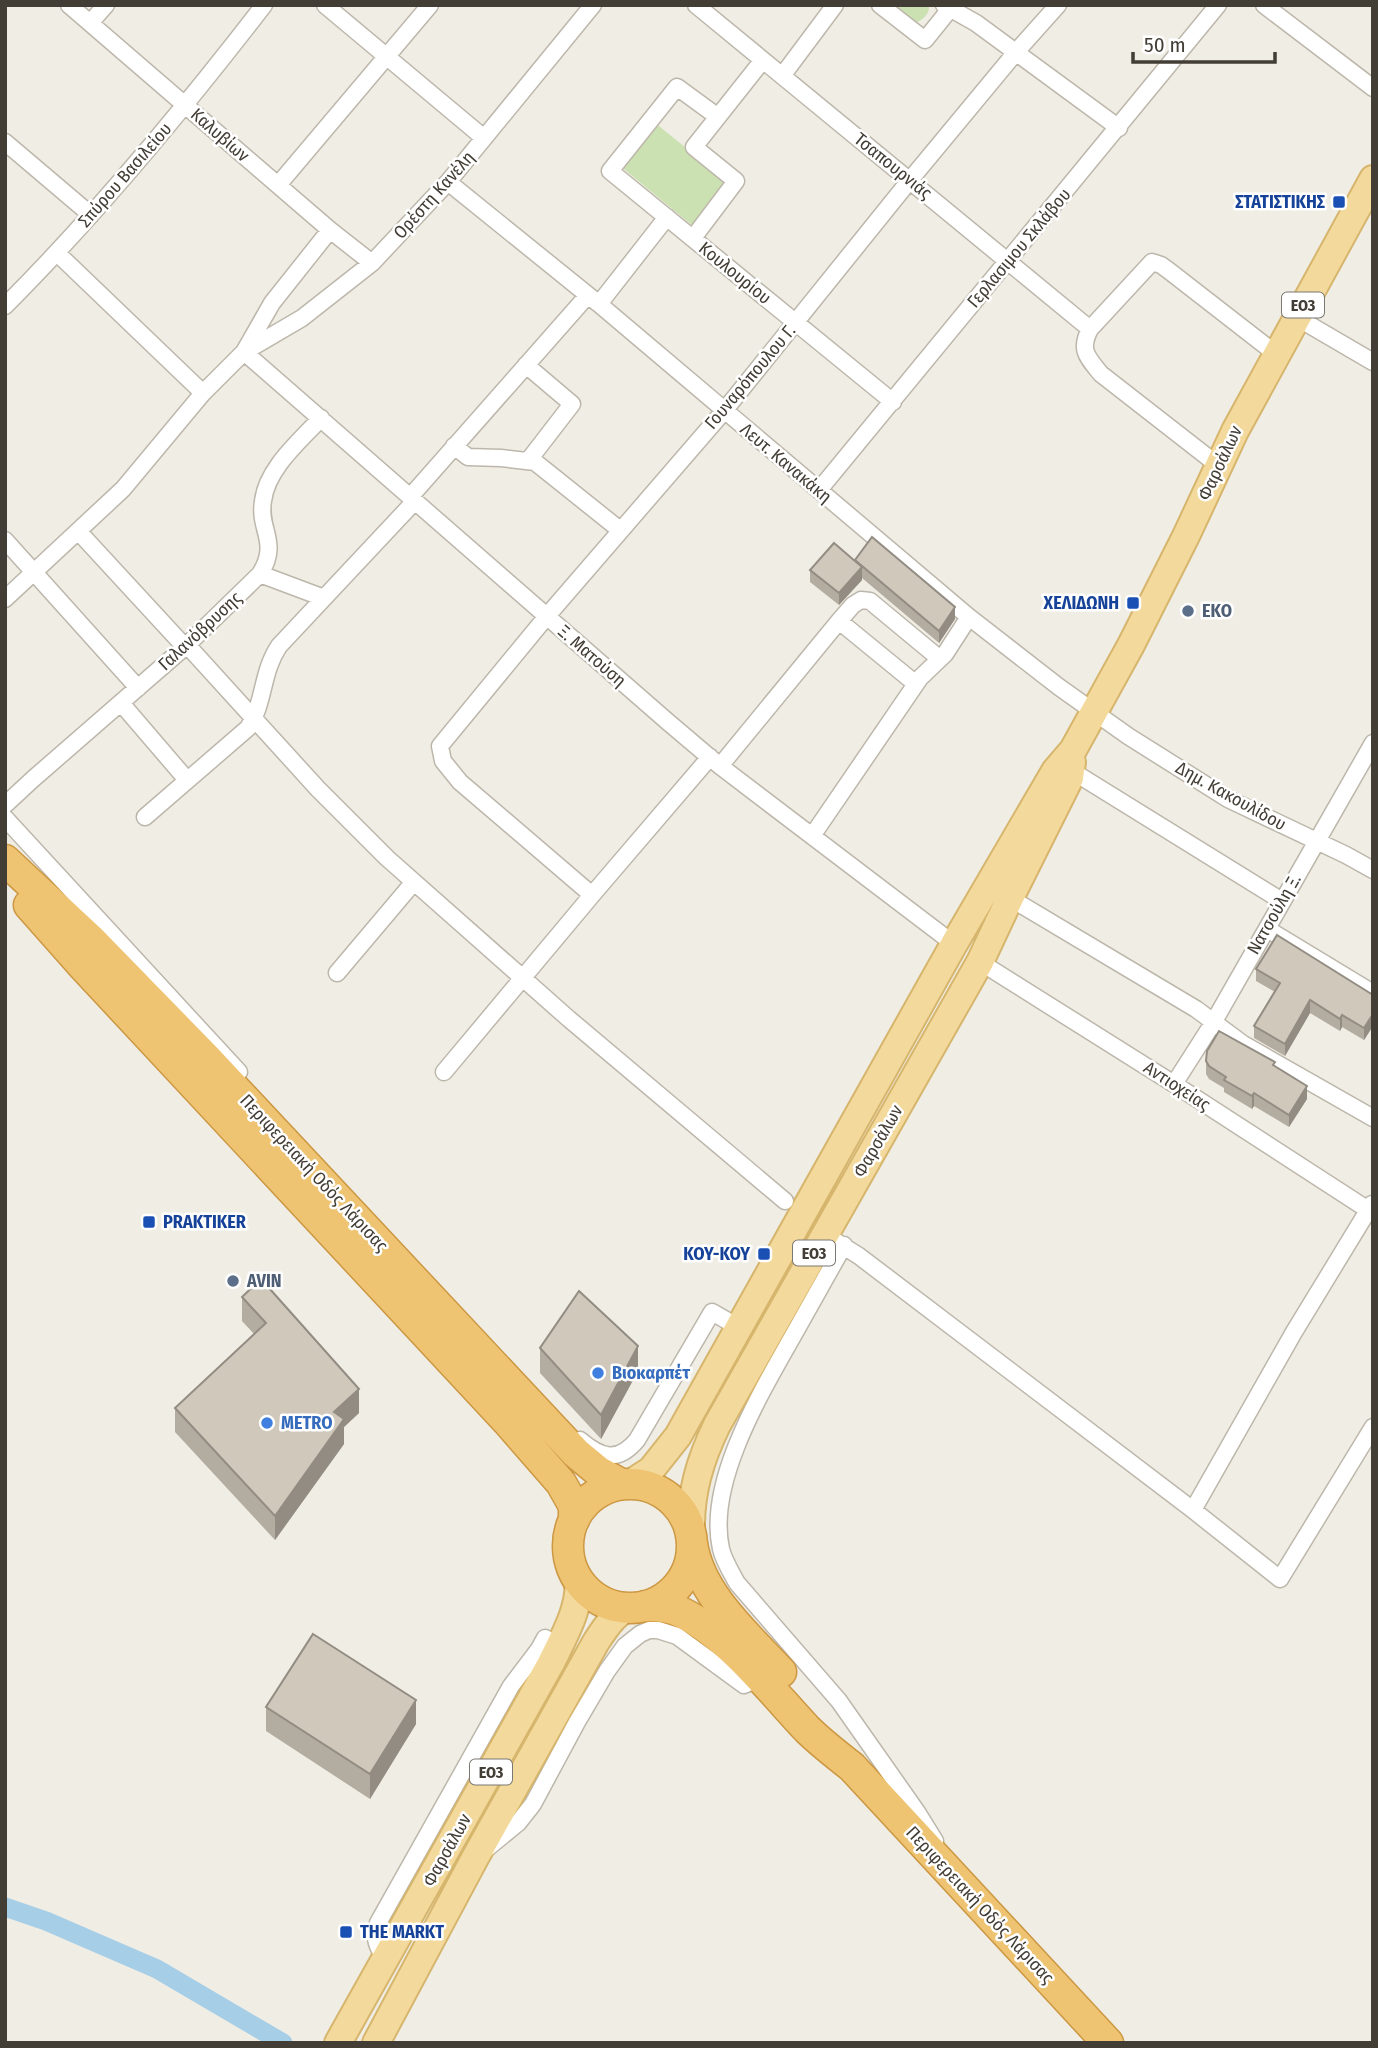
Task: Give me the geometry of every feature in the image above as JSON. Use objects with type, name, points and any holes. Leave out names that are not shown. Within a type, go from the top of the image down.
[{"type":"highway","name":"Περιφερειακή Οδός Λάρισας","points":[[5,860],[90,940],[177,1028],[545,1412],[588,1464],[626,1484]]},
{"type":"highway","name":"Περιφερειακή Οδός Λάρισας","points":[[5,874],[74,956],[507,1420],[554,1474],[574,1506],[574,1520]]},
{"type":"highway","name":"ΕΟ3","points":[[578,1578],[570,1559],[568,1539],[574,1520],[583,1505],[596,1493],[626,1484]]},
{"type":"highway","points":[[626,1484],[649,1487],[665,1495],[679,1507],[691,1537]]},
{"type":"highway","name":"Περιφερειακή Οδός Λάρισας","points":[[691,1537],[696,1565],[712,1595],[825,1721],[852,1767]]},
{"type":"highway","name":"ΕΟ3","points":[[637,1606],[660,1600],[679,1583],[688,1568],[691,1537]]},
{"type":"highway","points":[[578,1578],[584,1586],[609,1604],[637,1606]]},
{"type":"highway","name":"Περιφερειακή Οδός Λάρισας","points":[[637,1606],[660,1606],[677,1610],[726,1645],[752,1681],[852,1767],[1108,2043]]},
{"type":"main road","name":"Φαρσάλων","points":[[691,1537],[690,1511],[693,1493],[706,1448],[717,1424],[834,1240],[980,962],[1070,778],[1072,760],[1094,713],[1131,645],[1235,431],[1373,179]]},
{"type":"main road","name":"Φαρσάλων","points":[[626,1484],[651,1470],[678,1436],[954,944],[1055,771],[1072,760]]},
{"type":"main road","name":"Φαρσάλων","points":[[338,2042],[386,1959],[576,1600],[578,1578]]},
{"type":"main road","name":"Φαρσάλων","points":[[376,2043],[475,1858],[596,1642],[621,1611],[637,1606]]},
{"type":"street","name":"Καλυβίων","points":[[69,5],[330,230],[372,263]]},
{"type":"street","points":[[90,23],[106,5]]},
{"type":"street","name":"Σπύρου Βασιλείου","points":[[5,306],[92,215],[186,105],[264,5]]},
{"type":"street","points":[[325,5],[484,138]]},
{"type":"street","points":[[278,185],[430,5]]},
{"type":"street","name":"Ορέστη Κανέλη","points":[[5,599],[130,481],[203,393],[244,352],[302,318],[372,263],[448,182],[593,5]]},
{"type":"street","name":"Τσαπουρνιάς","points":[[696,5],[1090,329]]},
{"type":"street","points":[[782,75],[835,5]]},
{"type":"street","points":[[880,5],[925,40],[947,7],[976,23],[1119,128]]},
{"type":"street","name":"Γουναρόπουλου Γ.","points":[[592,895],[460,782],[443,761],[440,746],[547,616],[724,411],[910,180],[1058,5]]},
{"type":"street","name":"Γερλασιμου Σκλάβου","points":[[819,490],[1219,5]]},
{"type":"street","points":[[1264,5],[1373,88]]},
{"type":"street","points":[[693,238],[736,181],[694,147],[762,60]]},
{"type":"street","name":"Κουλουρίου","points":[[718,117],[677,87],[610,171],[893,402]]},
{"type":"street","points":[[5,142],[92,215]]},
{"type":"street","name":"Λευτ. Κανακάκη","points":[[448,182],[593,299],[969,617],[1094,713]]},
{"type":"street","points":[[145,817],[248,728],[258,711],[271,658],[288,635],[413,499],[454,446],[526,365],[593,299],[667,217]]},
{"type":"street","name":"Ορέστη Κανέλη","points":[[244,352],[272,303],[330,230]]},
{"type":"street","points":[[57,253],[203,393]]},
{"type":"street","points":[[1219,466],[1101,374],[1087,356],[1084,340],[1090,329],[1152,262],[1168,270],[1276,354]]},
{"type":"street","points":[[1296,317],[1373,362]]},
{"type":"street","name":"Ξ. Ματούση","points":[[244,352],[715,761],[954,944]]},
{"type":"street","points":[[526,365],[572,404],[528,461]]},
{"type":"street","points":[[321,418],[284,460],[267,486],[262,511],[269,550],[268,559],[260,574],[324,598]]},
{"type":"street","points":[[454,446],[468,457],[528,461],[540,465],[620,530]]},
{"type":"street","points":[[78,531],[331,804],[414,883],[579,1028],[785,1201]]},
{"type":"street","points":[[5,540],[138,688]]},
{"type":"street","name":"Γαλανόβρυσης","points":[[5,805],[186,646],[260,574]]},
{"type":"street","points":[[444,1073],[592,895],[857,602],[870,601],[940,659]]},
{"type":"street","points":[[812,836],[916,684],[940,659],[969,617]]},
{"type":"street","points":[[839,621],[916,684]]},
{"type":"street","points":[[121,703],[187,780]]},
{"type":"street","name":"Δημ. Κακουλίδου","points":[[1094,713],[1228,799],[1373,870]]},
{"type":"street","name":"Νατσούλη Ξ.","points":[[1174,1084],[1213,1023],[1372,745]]},
{"type":"street","points":[[1072,760],[1282,901]]},
{"type":"street","points":[[5,818],[545,1412],[586,1444],[609,1456],[621,1454],[636,1440],[712,1312],[738,1327]]},
{"type":"street","points":[[337,973],[414,883]]},
{"type":"street","points":[[1010,898],[1186,1003],[1243,1044],[1373,1118]]},
{"type":"street","points":[[1266,928],[1373,993]]},
{"type":"street","name":"Αντιοχείας","points":[[980,962],[1371,1209]]},
{"type":"street","points":[[1193,1510],[1294,1332],[1371,1209]]},
{"type":"street","points":[[950,1872],[918,1812],[854,1721],[824,1682],[750,1600],[727,1566],[721,1549],[719,1512],[732,1456],[834,1240],[1193,1510],[1280,1579],[1373,1427]]},
{"type":"street","points":[[475,1858],[526,1814],[601,1680],[625,1646],[640,1634],[658,1630],[677,1636],[752,1681]]},
{"type":"green space","points":[[892,5],[929,5],[929,8],[925,16],[915,23]]},
{"type":"green space","points":[[654,122],[727,181],[693,226],[619,165]]},
{"type":"building","points":[[872,537],[955,607],[939,631],[855,560]]},
{"type":"building","points":[[834,543],[862,567],[839,593],[810,570]]},
{"type":"building","points":[[1277,935],[1373,995],[1373,1014],[1364,1028],[1342,1015],[1340,1019],[1310,1000],[1285,1044],[1254,1026],[1280,983],[1256,969]]},
{"type":"building","points":[[1219,1031],[1275,1062],[1273,1065],[1307,1086],[1289,1115],[1254,1093],[1252,1096],[1224,1080],[1226,1077],[1209,1066],[1206,1061],[1207,1051]]},
{"type":"building","name":"METRO","points":[[261,1279],[359,1389],[334,1412],[344,1419],[275,1516],[175,1408],[266,1323],[242,1297]]},
{"type":"building","points":[[579,1291],[638,1346],[601,1415],[540,1348]]},
{"type":"building","points":[[313,1634],[416,1700],[370,1774],[266,1707]]},
{"type":"waterway","points":[[5,1907],[46,1921],[157,1969],[283,2043]]},
{"type":"place","name":"ΣΤΑΤΙΣΤΙΚΗΣ","points":[[1339,202]]},
{"type":"place","name":"ΧΕΛΙΔΩΝΗ","points":[[1133,603]]},
{"type":"place","name":"EKO","points":[[1188,611]]},
{"type":"place","name":"PRAKTIKER","points":[[149,1222]]},
{"type":"place","name":"ΚΟΥ-ΚΟΥ","points":[[764,1254]]},
{"type":"place","name":"AVIN","points":[[233,1281]]},
{"type":"place","name":"Βιοκαρπέτ","points":[[598,1373]]},
{"type":"place","name":"METRO","points":[[267,1423]]},
{"type":"place","name":"THE MARKT","points":[[346,1932]]}]
